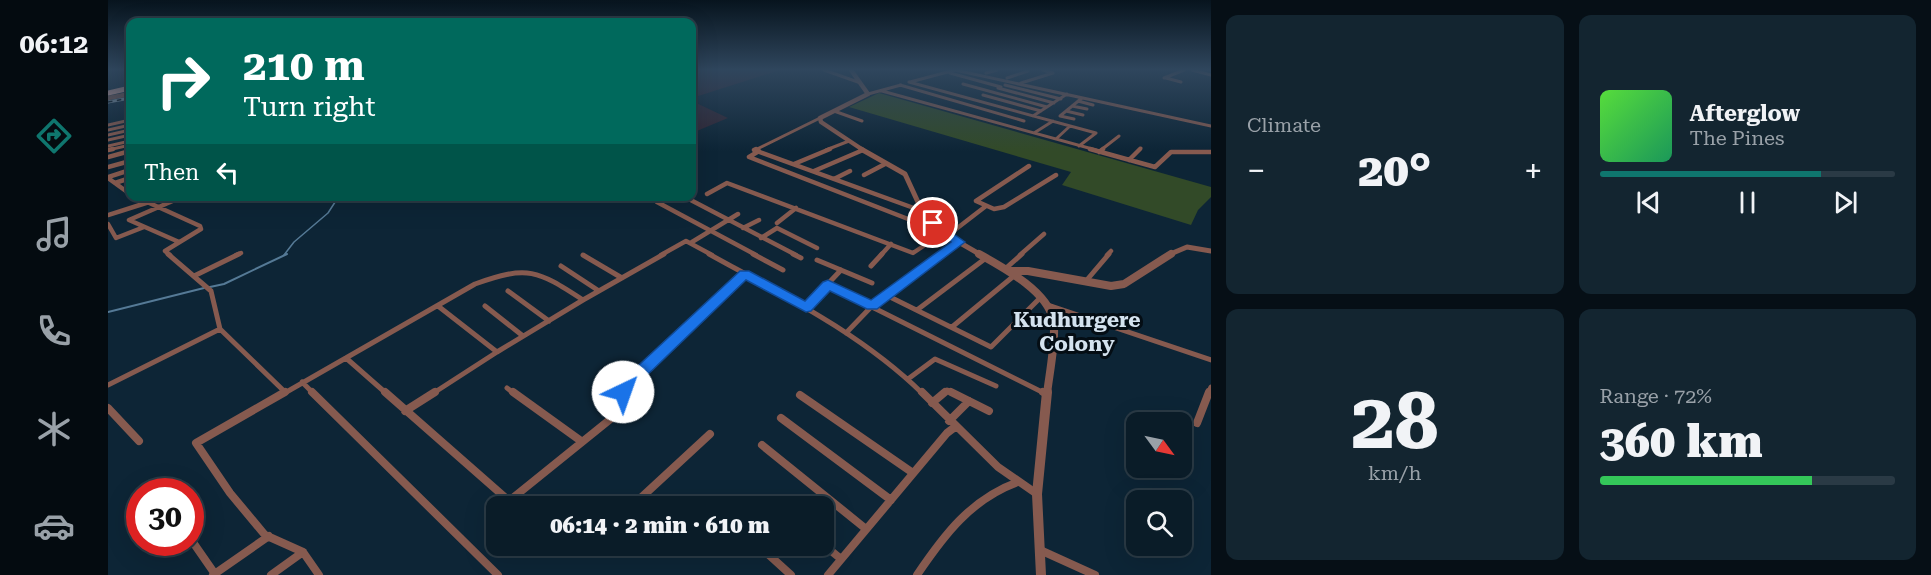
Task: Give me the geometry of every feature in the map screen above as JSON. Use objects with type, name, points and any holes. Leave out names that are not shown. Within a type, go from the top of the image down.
[{"type":"street","points":[[861,97],[754,150],[922,211]]},
{"type":"street","points":[[903,97],[1155,167],[1170,152],[1211,152]]},
{"type":"street","points":[[941,97],[1024,121]]},
{"type":"street","points":[[963,97],[1096,133],[1079,146]]},
{"type":"street","points":[[974,100],[980,97]]},
{"type":"street","points":[[990,97],[1041,111]]},
{"type":"street","points":[[1008,97],[1047,107]]},
{"type":"street","points":[[1035,97],[1054,103]]},
{"type":"street","points":[[1051,97],[1061,99]]},
{"type":"street","points":[[1013,127],[1064,97]]},
{"type":"street","points":[[1074,97],[1093,105]]},
{"type":"street","points":[[1074,119],[1060,116],[1080,99]]},
{"type":"street","points":[[1080,99],[1211,126]]},
{"type":"street","points":[[936,106],[956,101]]},
{"type":"street","points":[[1072,106],[1087,110]]},
{"type":"street","points":[[834,111],[862,121]]},
{"type":"street","points":[[1066,111],[1083,115]]},
{"type":"street","points":[[820,118],[849,141],[908,177],[922,211],[945,235],[1015,275],[1048,304],[1054,321],[1037,494],[1041,575]]},
{"type":"street","points":[[108,126],[126,121]]},
{"type":"street","points":[[1034,133],[1053,121]]},
{"type":"street","points":[[108,130],[126,126]]},
{"type":"street","points":[[1056,139],[1070,126]]},
{"type":"street","points":[[108,135],[126,131]]},
{"type":"street","points":[[108,140],[126,136]]},
{"type":"street","points":[[1100,152],[1119,136]]},
{"type":"street","points":[[794,164],[849,141]]},
{"type":"street","points":[[108,146],[126,144]]},
{"type":"street","points":[[108,150],[126,144]]},
{"type":"street","points":[[1129,160],[1141,148]]},
{"type":"street","points":[[814,171],[863,150]]},
{"type":"street","points":[[759,151],[748,157],[909,219]]},
{"type":"street","points":[[108,157],[126,152]]},
{"type":"street","points":[[108,166],[126,162]]},
{"type":"street","points":[[864,175],[885,164]]},
{"type":"street","points":[[1029,166],[977,199],[986,206],[1004,207],[1056,175]]},
{"type":"street","points":[[108,177],[126,171]]},
{"type":"street","points":[[834,179],[850,171]]},
{"type":"street","points":[[108,177],[125,190]]},
{"type":"street","points":[[115,183],[126,179]]},
{"type":"street","points":[[707,194],[727,183],[913,253],[945,235],[986,206]]},
{"type":"street","points":[[174,201],[129,220],[179,242]]},
{"type":"street","points":[[692,201],[801,258]]},
{"type":"street","points":[[108,215],[146,202],[200,226],[201,229],[165,251],[207,287],[220,329],[285,392]]},
{"type":"street","points":[[657,202],[783,270]]},
{"type":"street","points":[[777,223],[796,208]]},
{"type":"street","points":[[405,411],[583,300],[680,244],[692,242],[738,214]]},
{"type":"street","points":[[743,228],[759,220]]},
{"type":"street","points":[[108,224],[116,238]]},
{"type":"street","points":[[108,241],[144,227]]},
{"type":"street","points":[[761,238],[777,228],[817,248]]},
{"type":"street","points":[[1007,270],[1044,234]]},
{"type":"street","points":[[692,242],[744,274],[806,307],[846,333],[908,379],[952,424],[1018,482],[1037,494]]},
{"type":"street","points":[[846,333],[872,306],[958,242]]},
{"type":"street","points":[[871,266],[891,244]]},
{"type":"street","points":[[1007,270],[1028,271],[1111,286],[1124,284],[1178,249],[1187,247],[1211,251]]},
{"type":"street","points":[[1086,281],[1111,252]]},
{"type":"street","points":[[194,276],[241,253]]},
{"type":"street","points":[[583,255],[622,278]]},
{"type":"street","points":[[917,310],[986,258]]},
{"type":"street","points":[[817,261],[872,283]]},
{"type":"street","points":[[561,266],[599,291]]},
{"type":"street","points":[[806,307],[841,270]]},
{"type":"street","points":[[319,575],[303,552],[268,536],[230,492],[196,443],[475,284],[506,273],[521,271],[548,276],[583,300]]},
{"type":"street","points":[[515,496],[623,409],[627,401],[624,389],[744,274]]},
{"type":"street","points":[[952,327],[1015,275]]},
{"type":"street","points":[[828,285],[1047,394]]},
{"type":"street","points":[[508,291],[549,321]]},
{"type":"street","points":[[886,295],[991,347],[1041,297]]},
{"type":"street","points":[[1048,304],[1211,360]]},
{"type":"street","points":[[438,306],[497,352]]},
{"type":"street","points":[[485,306],[523,336]]},
{"type":"street","points":[[108,385],[220,329]]},
{"type":"street","points":[[346,358],[503,496]]},
{"type":"street","points":[[908,379],[935,359],[996,386]]},
{"type":"street","points":[[302,382],[498,575]]},
{"type":"street","points":[[1197,423],[1211,387]]},
{"type":"street","points":[[507,388],[581,441]]},
{"type":"street","points":[[932,403],[947,390],[989,411]]},
{"type":"street","points":[[800,395],[913,473]]},
{"type":"street","points":[[828,575],[913,473],[969,401]]},
{"type":"street","points":[[108,408],[139,441]]},
{"type":"street","points":[[781,418],[891,500]]},
{"type":"street","points":[[643,496],[710,434]]},
{"type":"street","points":[[762,445],[866,529]]},
{"type":"street","points":[[917,575],[966,510],[1000,487],[1018,482]]},
{"type":"street","points":[[202,556],[214,575],[268,536]]},
{"type":"street","points":[[1040,550],[1095,575]]},
{"type":"street","points":[[271,575],[303,552]]},
{"type":"street","points":[[834,553],[841,559]]},
{"type":"street","points":[[770,556],[791,575]]},
{"type":"shaded area","points":[[696,103],[728,118],[696,131]]},
{"type":"green space","points":[[871,97],[893,97],[1211,187],[1211,197],[1198,210],[1191,225],[1062,185],[1071,172],[849,107]]},
{"type":"waterway","points":[[284,255],[294,242],[328,213],[336,201]]},
{"type":"waterway","points":[[210,287],[224,284],[287,254]]},
{"type":"waterway","points":[[108,312],[204,288]]},
{"type":"railway","points":[[108,102],[126,99]]},
{"type":"district","name":"Kudhurgere Colony","points":[[1077,332]]},
{"type":"route","points":[[623,392],[632,380],[744,274],[806,307],[828,285],[872,306],[958,242],[945,235],[933,223]]}]
